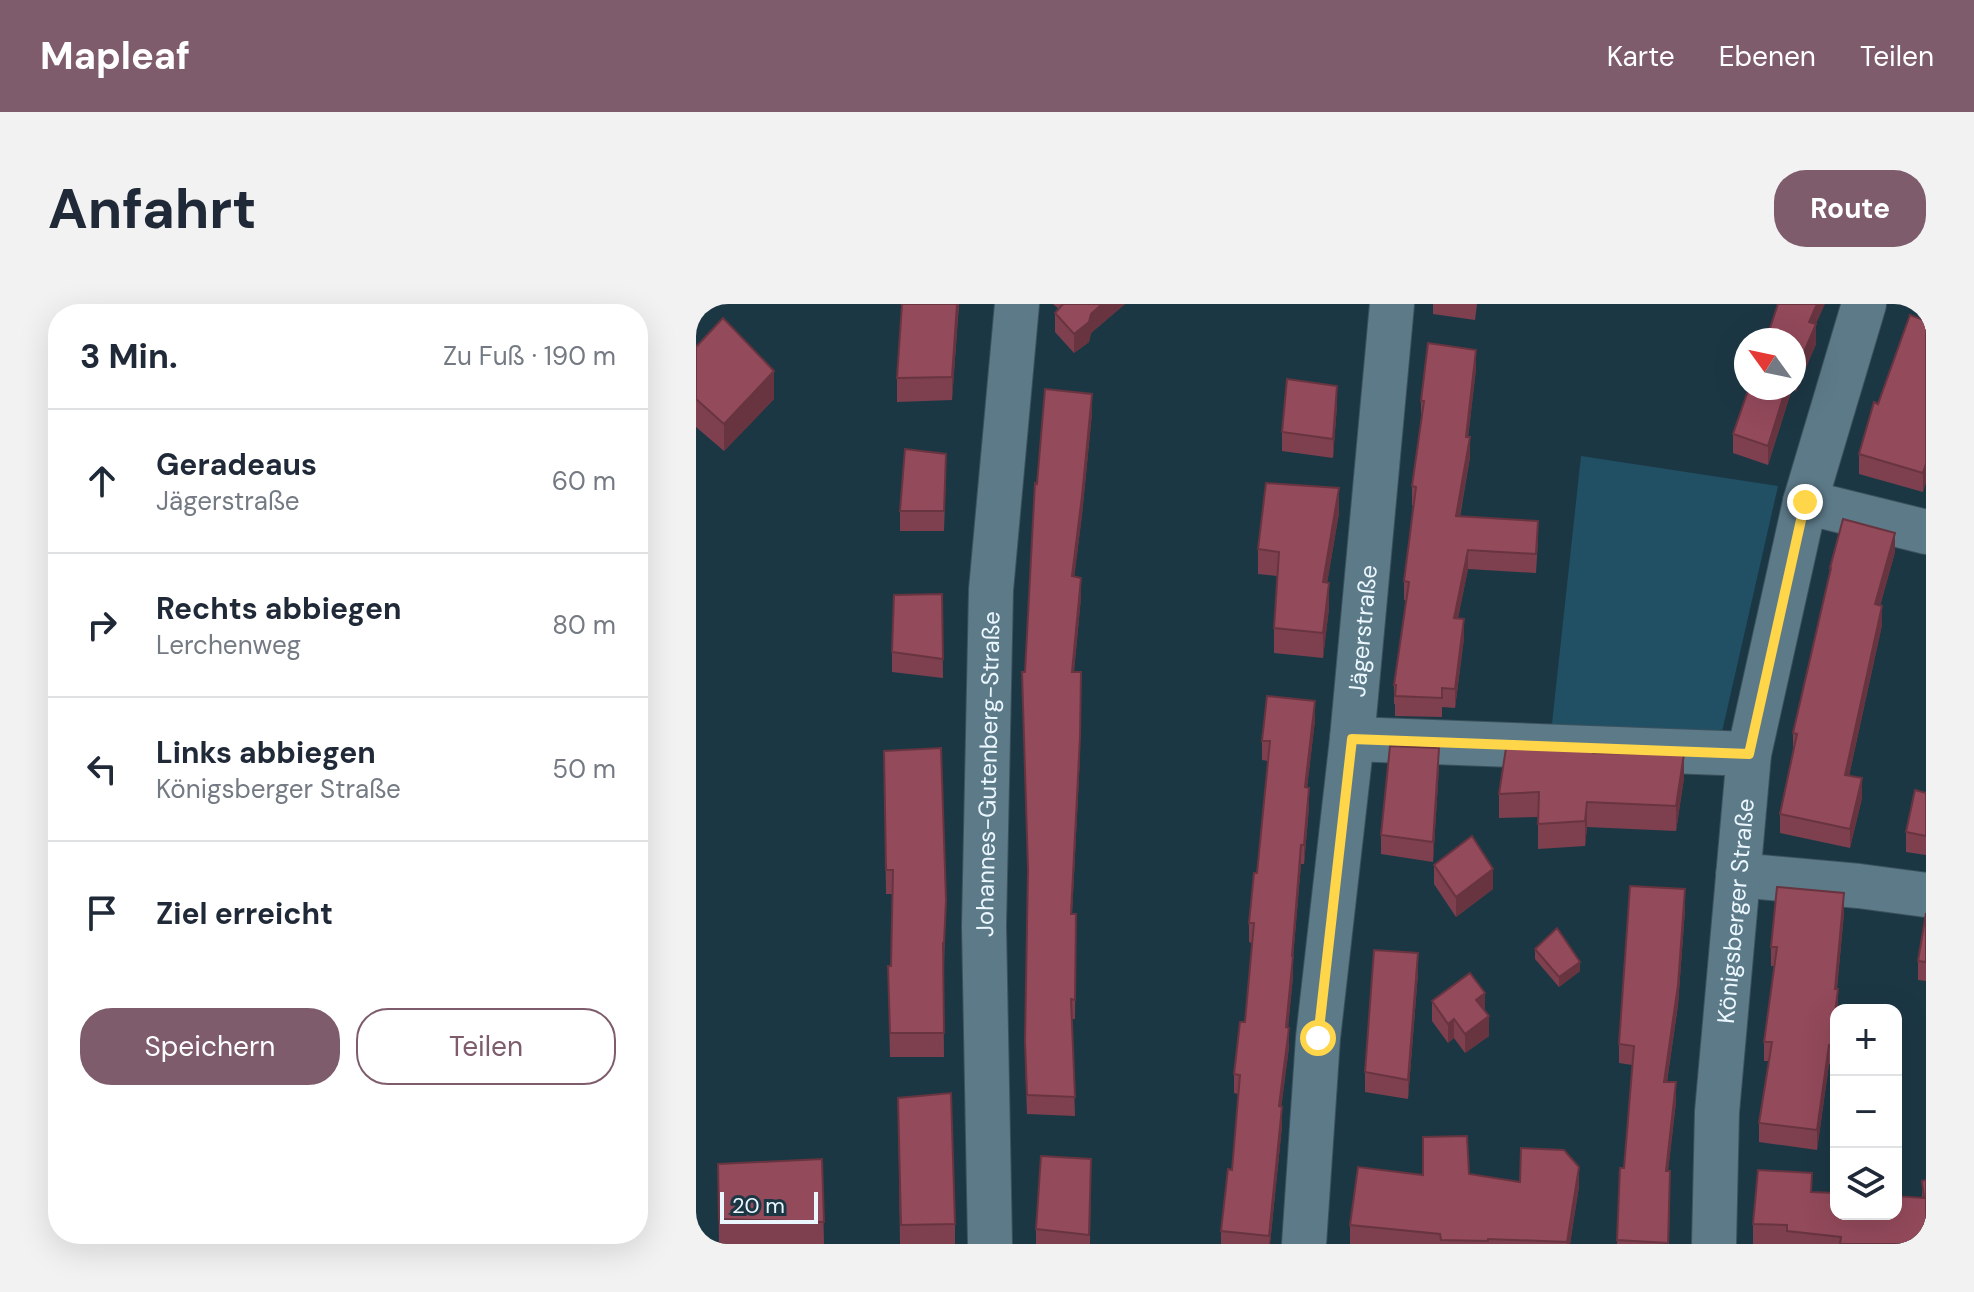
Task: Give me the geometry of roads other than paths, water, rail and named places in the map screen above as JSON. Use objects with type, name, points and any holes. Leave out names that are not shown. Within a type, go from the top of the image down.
[{"type":"street","name":"Johannes-Gutenberg-Straße","points":[[990,1244],[984,926],[991,590],[1017,304]]},
{"type":"street","name":"Jägerstraße","points":[[1304,1244],[1318,1038],[1352,739],[1392,304]]},
{"type":"street","name":"Königsberger Straße","points":[[1714,1244],[1717,1112],[1749,754],[1805,502],[1864,304]]},
{"type":"street","points":[[1805,502],[1926,532]]},
{"type":"street","points":[[1352,739],[1749,754]]},
{"type":"street","points":[[1738,875],[1926,895]]}]
